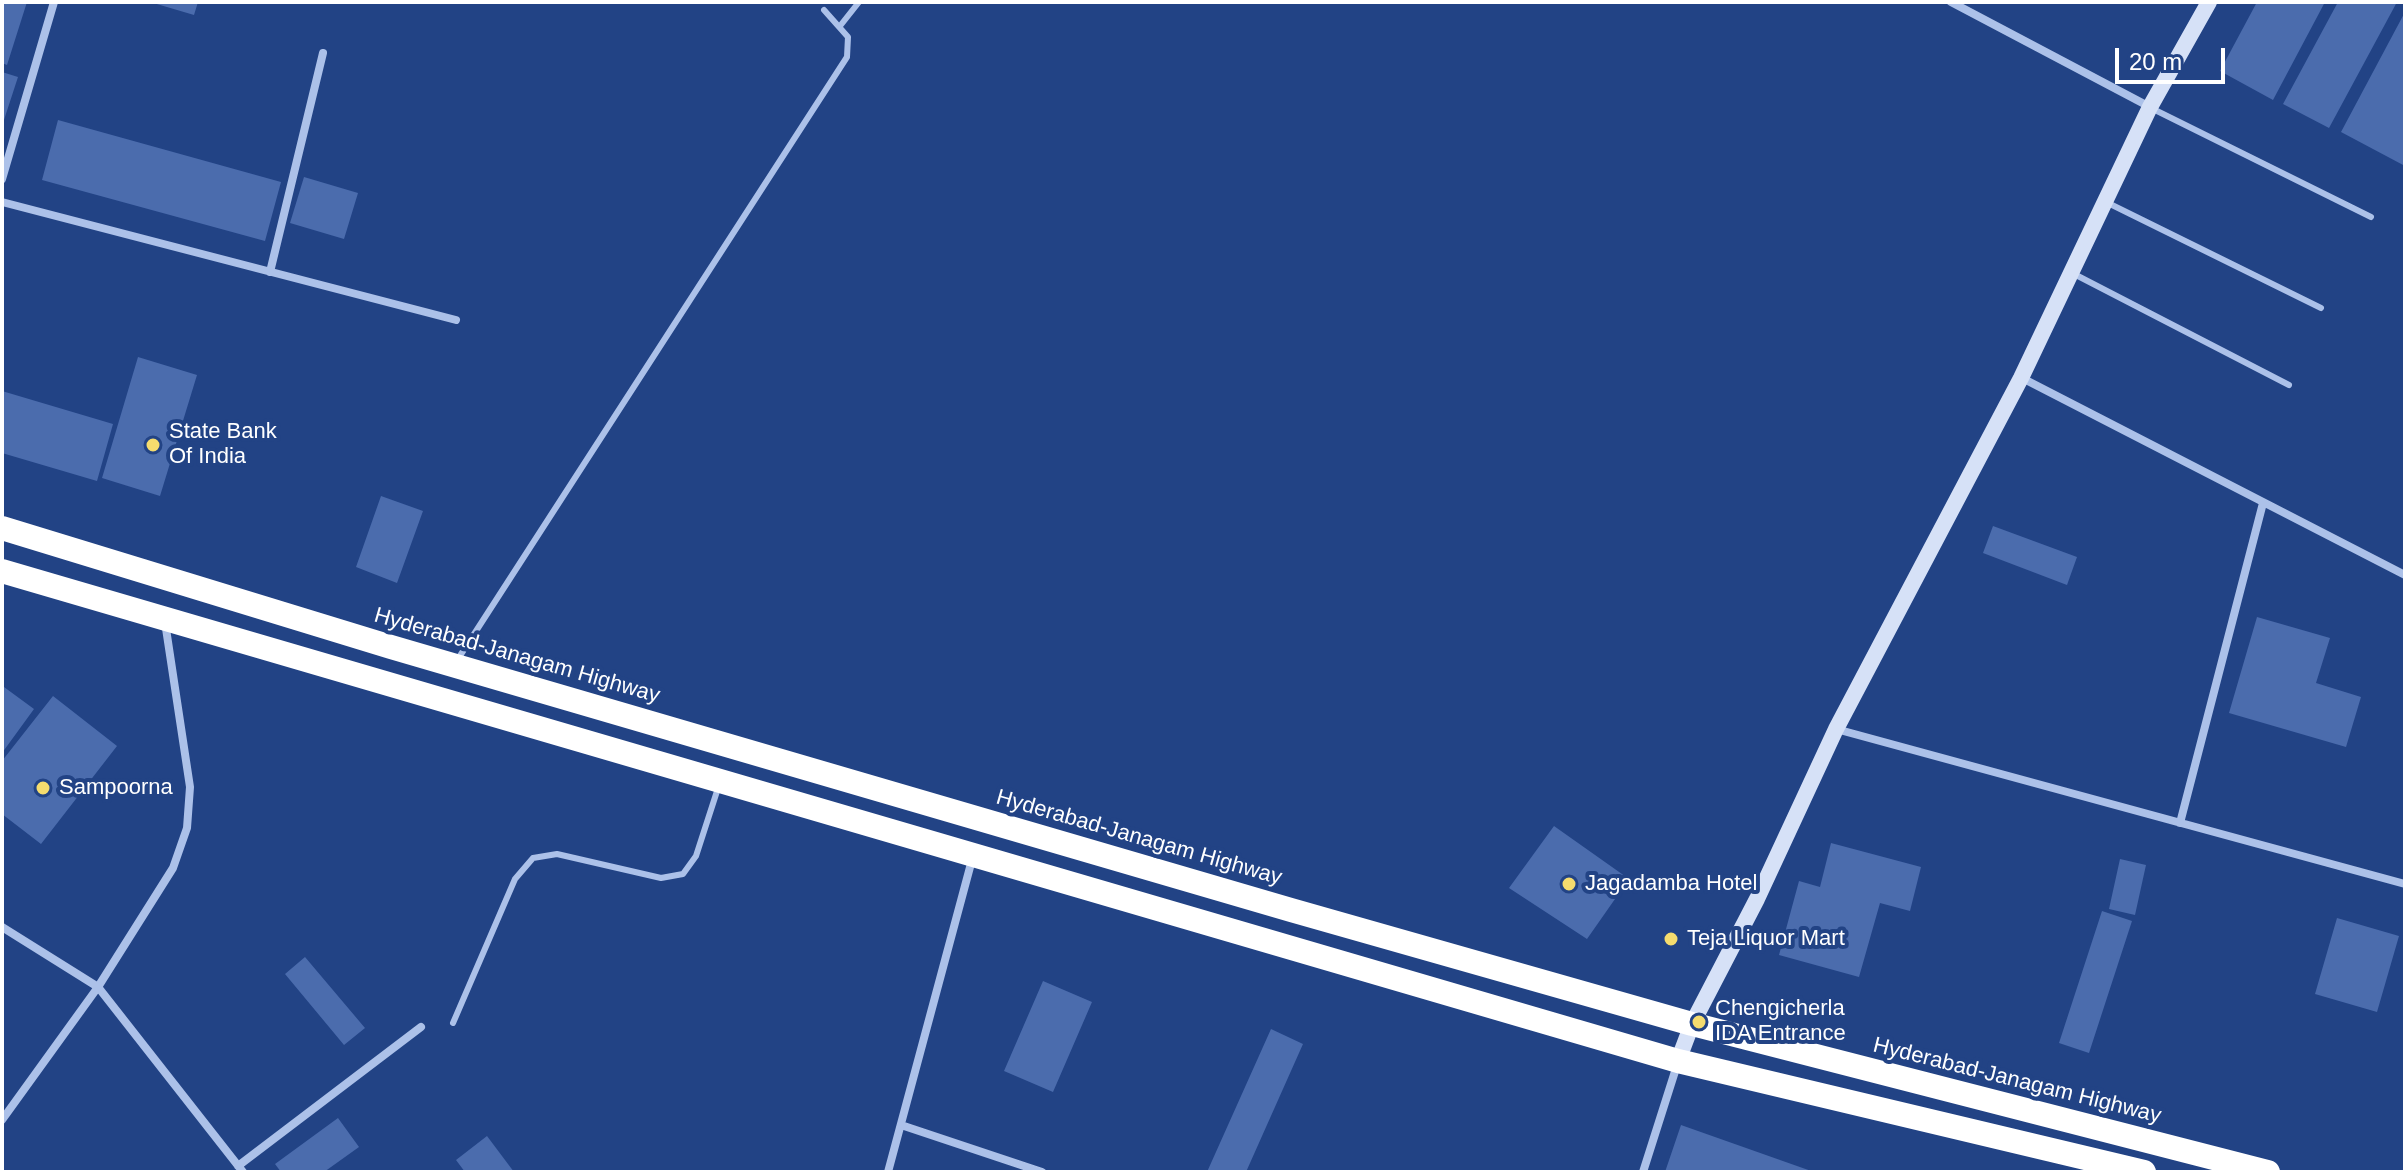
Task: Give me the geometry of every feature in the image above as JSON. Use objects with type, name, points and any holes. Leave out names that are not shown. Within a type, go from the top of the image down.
[{"type":"highway","name":"Hyderabad-Janagam Highway","points":[[2,528],[454,665],[1692,1024],[2268,1172]]},
{"type":"highway","points":[[2,571],[1678,1061],[2144,1172]]},
{"type":"highway","points":[[1063,882],[1072,846]]},
{"type":"street","points":[[2,179],[54,2]]},
{"type":"street","points":[[1951,2],[2150,107]]},
{"type":"street","points":[[1643,1172],[1692,1024],[1757,899],[1836,729],[2021,378],[2150,107],[2209,2]]},
{"type":"street","points":[[270,272],[323,53]]},
{"type":"street","points":[[2,202],[456,320]]},
{"type":"street","points":[[2021,378],[2405,575]]},
{"type":"street","points":[[2180,823],[2263,503]]},
{"type":"street","points":[[2,1120],[98,987],[173,868],[187,828],[190,787],[165,619]]},
{"type":"street","points":[[1836,729],[2405,884]]},
{"type":"street","points":[[888,1172],[974,856]]},
{"type":"street","points":[[2,927],[98,987],[241,1169],[421,1027]]},
{"type":"street","points":[[901,1125],[1042,1172]]},
{"type":"lane","points":[[840,26],[859,2]]},
{"type":"lane","points":[[454,665],[847,57],[848,37],[824,10]]},
{"type":"lane","points":[[2150,107],[2371,217]]},
{"type":"lane","points":[[2105,201],[2321,308]]},
{"type":"lane","points":[[2071,273],[2289,385]]},
{"type":"lane","points":[[453,1023],[515,879],[533,858],[557,854],[661,878],[683,874],[696,856],[720,781]]},
{"type":"building","points":[[2,2],[27,2],[7,65],[2,63]]},
{"type":"building","points":[[150,2],[198,2],[194,15]]},
{"type":"building","points":[[2257,2],[2325,2],[2273,100],[2220,71]]},
{"type":"building","points":[[2338,2],[2397,2],[2329,128],[2283,104]]},
{"type":"building","points":[[2405,12],[2405,166],[2341,132]]},
{"type":"building","points":[[2,72],[18,77],[3,123],[2,123]]},
{"type":"building","points":[[58,120],[281,182],[265,241],[42,180]]},
{"type":"building","points":[[304,177],[358,193],[344,239],[290,223]]},
{"type":"building","points":[[138,357],[197,375],[160,496],[102,478]]},
{"type":"building","points":[[2,391],[113,424],[97,481],[2,453]]},
{"type":"building","points":[[381,496],[423,511],[397,583],[356,567]]},
{"type":"building","points":[[1993,526],[2077,557],[2067,585],[1983,553]]},
{"type":"building","points":[[2257,617],[2330,638],[2316,683],[2361,697],[2346,747],[2229,713]]},
{"type":"building","points":[[4,687],[34,709],[2,753],[2,690]]},
{"type":"building","name":"Sampoorna","points":[[53,696],[117,746],[41,844],[2,814],[2,761]]},
{"type":"building","name":"Jagadamba Hotel","points":[[1554,826],[1629,879],[1587,939],[1509,888]]},
{"type":"building","points":[[1831,843],[1921,867],[1910,911],[1880,903],[1859,977],[1779,955],[1799,881],[1820,887]]},
{"type":"building","points":[[2120,859],[2146,865],[2135,915],[2109,909]]},
{"type":"building","points":[[2102,911],[2132,921],[2089,1053],[2059,1043]]},
{"type":"building","points":[[2337,918],[2399,936],[2377,1012],[2315,994]]},
{"type":"building","points":[[305,957],[365,1028],[344,1045],[285,974]]},
{"type":"building","points":[[1043,981],[1092,1002],[1053,1092],[1004,1071]]},
{"type":"building","points":[[1271,1029],[1303,1044],[1246,1172],[1207,1172]]},
{"type":"building","points":[[338,1118],[359,1147],[324,1172],[281,1172],[275,1164]]},
{"type":"building","points":[[1681,1125],[1814,1172],[1665,1172]]},
{"type":"building","points":[[487,1136],[514,1172],[465,1172],[456,1160]]},
{"type":"place","name":"State Bank Of India","points":[[153,445]]},
{"type":"place","name":"Sampoorna","points":[[43,788]]},
{"type":"place","name":"Jagadamba Hotel","points":[[1569,884]]},
{"type":"place","name":"Teja Liquor Mart","points":[[1671,939]]},
{"type":"place","name":"Chengicherla IDA Entrance","points":[[1699,1022]]}]
